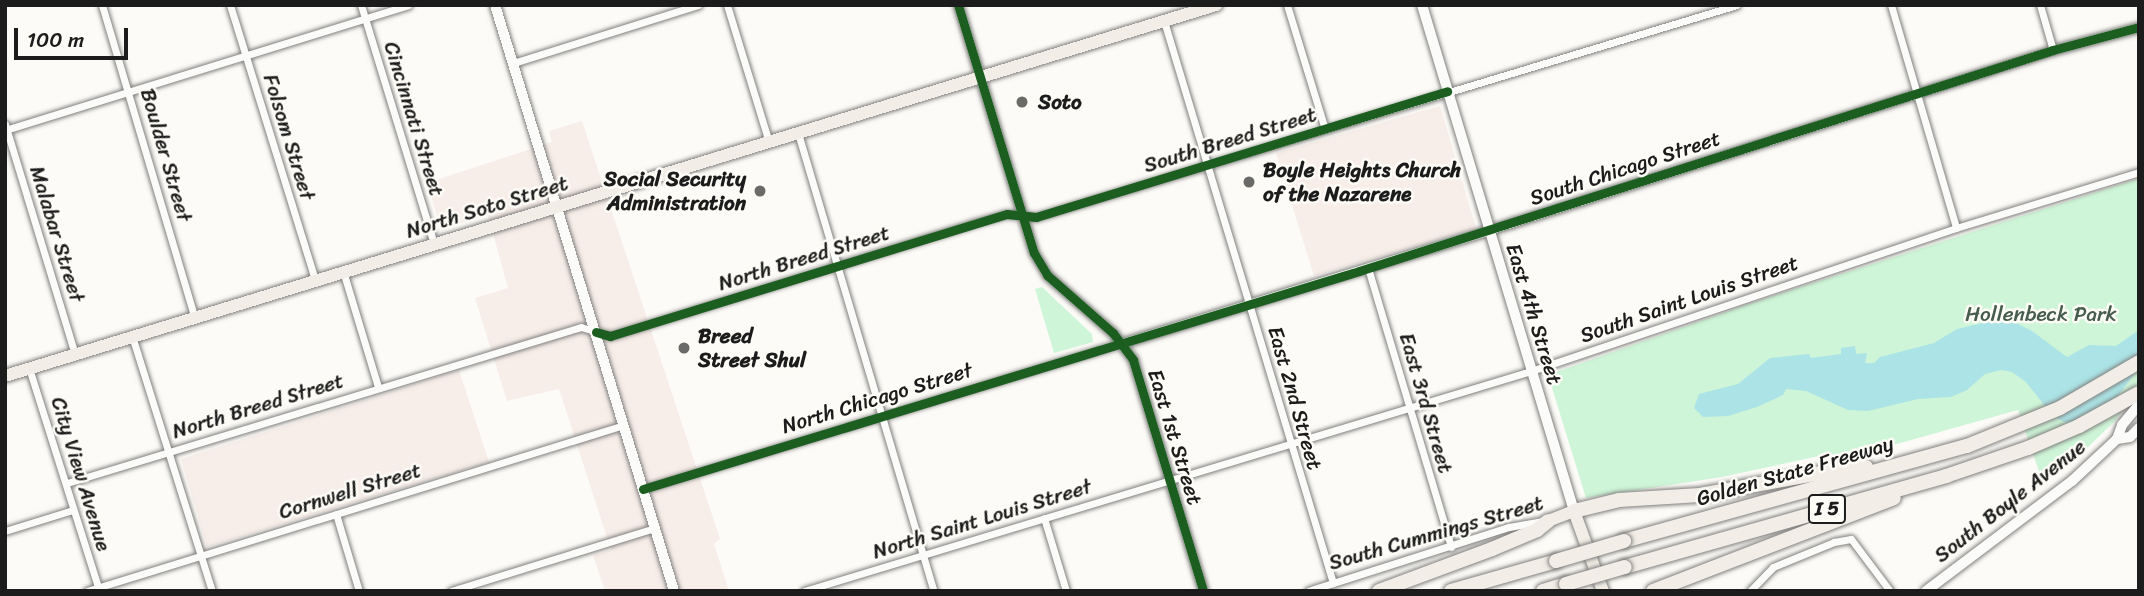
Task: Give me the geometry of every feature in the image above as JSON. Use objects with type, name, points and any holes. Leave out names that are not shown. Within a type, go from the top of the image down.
[{"type":"highway","name":"Golden State Freeway","points":[[1451,591],[1967,446],[2021,425],[2094,390],[2139,362]]},
{"type":"highway","name":"I 5","points":[[1544,591],[1946,476],[2028,448],[2079,426],[2139,393]]},
{"type":"highway","points":[[1574,511],[1619,500],[1727,491],[1852,467],[1885,467]]},
{"type":"highway","points":[[1653,591],[1946,476]]},
{"type":"highway","points":[[1380,591],[1492,549],[1537,530],[1548,521]]},
{"type":"main road","points":[[495,5],[674,591]]},
{"type":"main road","name":"North Soto Street","points":[[5,376],[315,279],[980,79],[1164,21],[1192,9],[1216,5]]},
{"type":"main road","name":"East 4th Street","points":[[1422,5],[1574,511],[1603,591]]},
{"type":"main road","name":"South Boyle Avenue","points":[[1926,591],[2072,481],[2117,439],[2123,425],[2139,405]]},
{"type":"main road","name":"South Boyle Avenue","points":[[2117,439],[2130,437],[2139,428]]},
{"type":"main road","name":"South Cummings Street","points":[[1548,521],[1574,511]]},
{"type":"street","name":"Boulder Street","points":[[102,5],[194,316]]},
{"type":"street","name":"Folsom Street","points":[[230,5],[315,279]]},
{"type":"street","name":"Cincinnati Street","points":[[361,5],[434,244]]},
{"type":"street","points":[[6,128],[130,93],[408,5]]},
{"type":"street","points":[[513,63],[698,5]]},
{"type":"street","points":[[727,5],[769,142]]},
{"type":"street","name":"East 1st Street","points":[[958,5],[1034,253],[1047,275],[1122,343],[1140,378],[1203,591]]},
{"type":"street","points":[[1287,5],[1325,129]]},
{"type":"street","name":"South Breed Street","points":[[1023,215],[1036,217],[1737,5]]},
{"type":"street","points":[[1891,5],[1956,228]]},
{"type":"street","points":[[2040,5],[2053,50]]},
{"type":"street","name":"East 2nd Street","points":[[1164,21],[1333,583]]},
{"type":"street","name":"South Chicago Street","points":[[1122,343],[1489,230],[2053,50],[2139,27]]},
{"type":"street","name":"Malabar Street","points":[[6,128],[75,354]]},
{"type":"street","points":[[798,133],[934,591]]},
{"type":"street","name":"South Saint Louis Street","points":[[1170,481],[1531,371],[1956,228],[2139,172]]},
{"type":"street","name":"North Breed Street","points":[[67,483],[581,327],[610,336],[836,265],[1007,215],[1023,215]]},
{"type":"street","name":"East 3rd Street","points":[[1368,268],[1451,547]]},
{"type":"street","points":[[343,271],[378,387]]},
{"type":"street","points":[[132,336],[212,591]]},
{"type":"street","name":"North Chicago Street","points":[[643,489],[1122,343]]},
{"type":"street","name":"City View Avenue","points":[[29,368],[99,589]]},
{"type":"street","name":"Cornwell Street","points":[[87,591],[624,425]]},
{"type":"street","name":"North Saint Louis Street","points":[[805,591],[1170,481]]},
{"type":"street","points":[[5,531],[73,510]]},
{"type":"street","points":[[336,514],[359,591]]},
{"type":"street","points":[[1044,518],[1066,591]]},
{"type":"street","name":"South Cummings Street","points":[[1308,591],[1510,527],[1548,521]]},
{"type":"street","points":[[452,591],[655,528]]},
{"type":"street","points":[[1750,591],[1773,567],[1834,542],[1851,539],[1890,591]]},
{"type":"shaded area","points":[[1440,106],[1476,228],[1314,276],[1276,153]]},
{"type":"shaded area","points":[[582,121],[720,539],[714,544],[729,591],[605,591],[593,555],[611,550],[559,389],[507,401],[475,298],[508,288],[488,215],[441,229],[427,183],[552,142],[549,131]]},
{"type":"shaded area","points":[[459,370],[489,462],[207,547],[181,459]]},
{"type":"green space","name":"Hollenbeck Park","points":[[2137,179],[2139,388],[2115,421],[2043,483],[2018,410],[1854,456],[1819,456],[1722,477],[1586,498],[1548,375],[1751,303]]},
{"type":"green space","points":[[1042,287],[1092,334],[1093,342],[1054,353],[1035,289]]},
{"type":"water","points":[[1996,320],[2016,323],[2032,331],[2067,357],[2089,345],[2116,346],[2139,330],[2139,368],[2108,409],[2079,423],[2064,422],[2052,415],[2026,382],[2012,372],[2001,370],[1985,374],[1967,390],[1951,397],[1918,399],[1868,411],[1848,410],[1806,391],[1786,389],[1783,395],[1728,416],[1703,417],[1694,408],[1699,394],[1738,384],[1770,358],[1809,354],[1811,358],[1841,354],[1841,348],[1855,346],[1856,354],[1867,353],[1865,363],[1874,363],[1880,357],[1934,343],[1957,329]]},
{"type":"cycle path","points":[[958,5],[1034,253],[1047,275],[1113,333],[1133,360],[1203,591]]},
{"type":"cycle path","points":[[643,489],[1359,271],[2053,50],[2139,27]]},
{"type":"cycle path","points":[[596,332],[610,336],[1007,214],[1036,217],[1447,91]]},
{"type":"place","name":"Soto","points":[[1022,102]]},
{"type":"place","name":"Boyle Heights Church of the Nazarene","points":[[1249,182]]},
{"type":"place","name":"Social Security Administration","points":[[760,191]]},
{"type":"place","name":"Breed Street Shul","points":[[684,348]]}]
